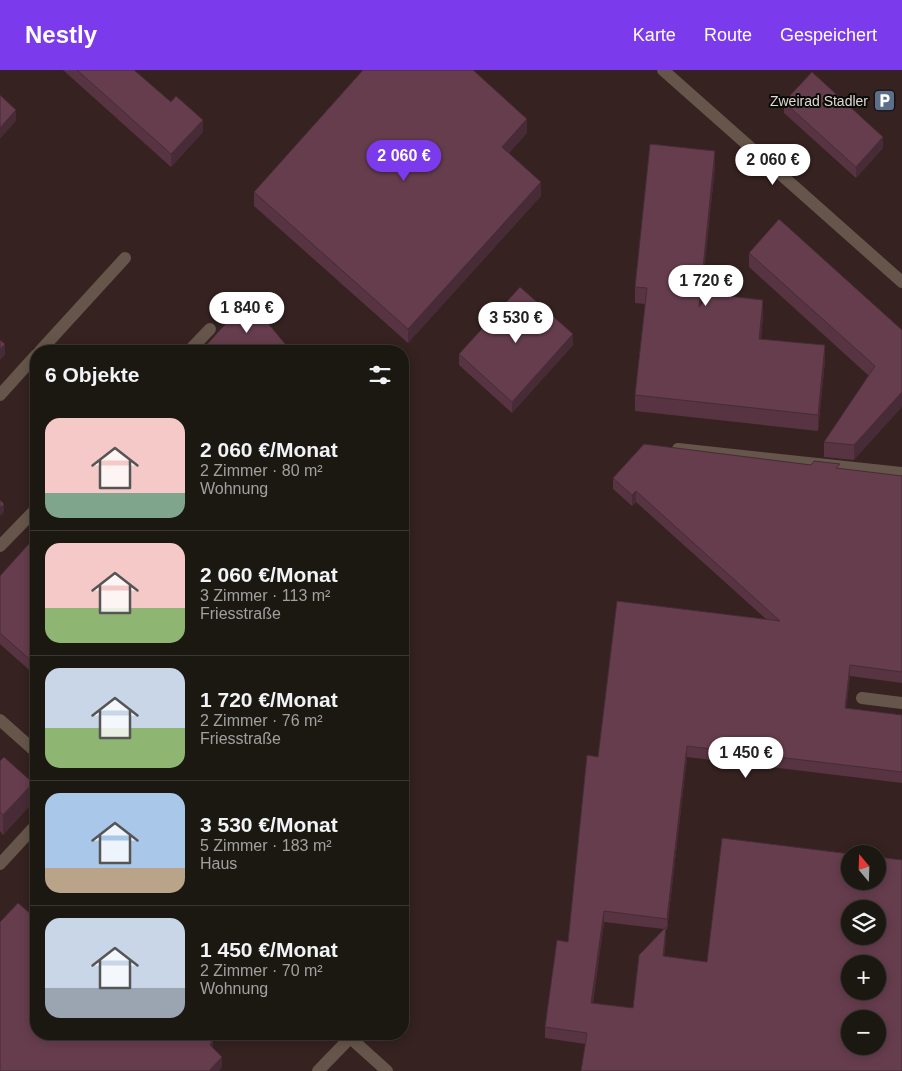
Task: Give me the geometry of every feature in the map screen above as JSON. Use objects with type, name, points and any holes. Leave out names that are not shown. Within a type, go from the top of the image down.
[{"type":"street","points":[[663,70],[902,282]]},
{"type":"street","points":[[45,345],[125,258]]},
{"type":"street","points":[[194,345],[210,329]]},
{"type":"street","points":[[0,395],[30,362]]},
{"type":"street","points":[[668,448],[902,473]]},
{"type":"street","points":[[0,546],[30,515]]},
{"type":"street","points":[[862,698],[902,703]]},
{"type":"street","points":[[0,720],[30,747]]},
{"type":"street","points":[[0,864],[30,832]]},
{"type":"street","points":[[318,1071],[345,1040]]},
{"type":"street","points":[[352,1040],[387,1071]]},
{"type":"shaded area","points":[[0,70],[902,70],[902,1071],[0,1071]]},
{"type":"building","points":[[77,70],[134,70],[171,102],[176,96],[203,120],[171,154]]},
{"type":"building","points":[[363,70],[473,70],[527,119],[502,147],[541,182],[408,329],[254,192]]},
{"type":"building","points":[[812,72],[883,137],[856,167],[784,102]]},
{"type":"building","points":[[0,95],[16,110],[0,128]]},
{"type":"building","points":[[650,144],[715,151],[699,307],[710,294],[763,300],[759,339],[825,345],[818,415],[635,395],[647,288],[635,287]]},
{"type":"building","points":[[779,219],[902,330],[902,392],[854,445],[824,442],[875,366],[749,253]]},
{"type":"building","points":[[520,287],[573,334],[512,402],[459,354]]},
{"type":"building","points":[[248,299],[286,345],[206,345]]},
{"type":"building","points":[[0,340],[5,344],[0,349]]},
{"type":"building","points":[[644,444],[811,465],[814,461],[840,464],[836,468],[902,476],[902,672],[850,665],[845,708],[902,715],[902,772],[687,746],[667,919],[604,911],[591,1003],[633,1008],[639,955],[666,927],[663,956],[707,962],[722,838],[841,853],[841,890],[886,890],[886,858],[902,860],[902,1071],[581,1071],[587,1033],[545,1027],[557,940],[568,942],[587,755],[598,757],[617,601],[780,621],[636,491],[632,495],[613,478]]},
{"type":"building","points":[[0,500],[4,504],[0,508]]},
{"type":"building","points":[[30,543],[30,660],[0,633],[0,576]]},
{"type":"building","points":[[4,757],[30,780],[30,786],[3,815],[0,812],[0,761]]},
{"type":"building","points":[[18,903],[30,913],[30,1040],[212,1040],[210,1045],[222,1057],[209,1071],[0,1071],[0,922]]},
{"type":"place","name":"Zweirad Stadler","points":[[884,101]]}]
